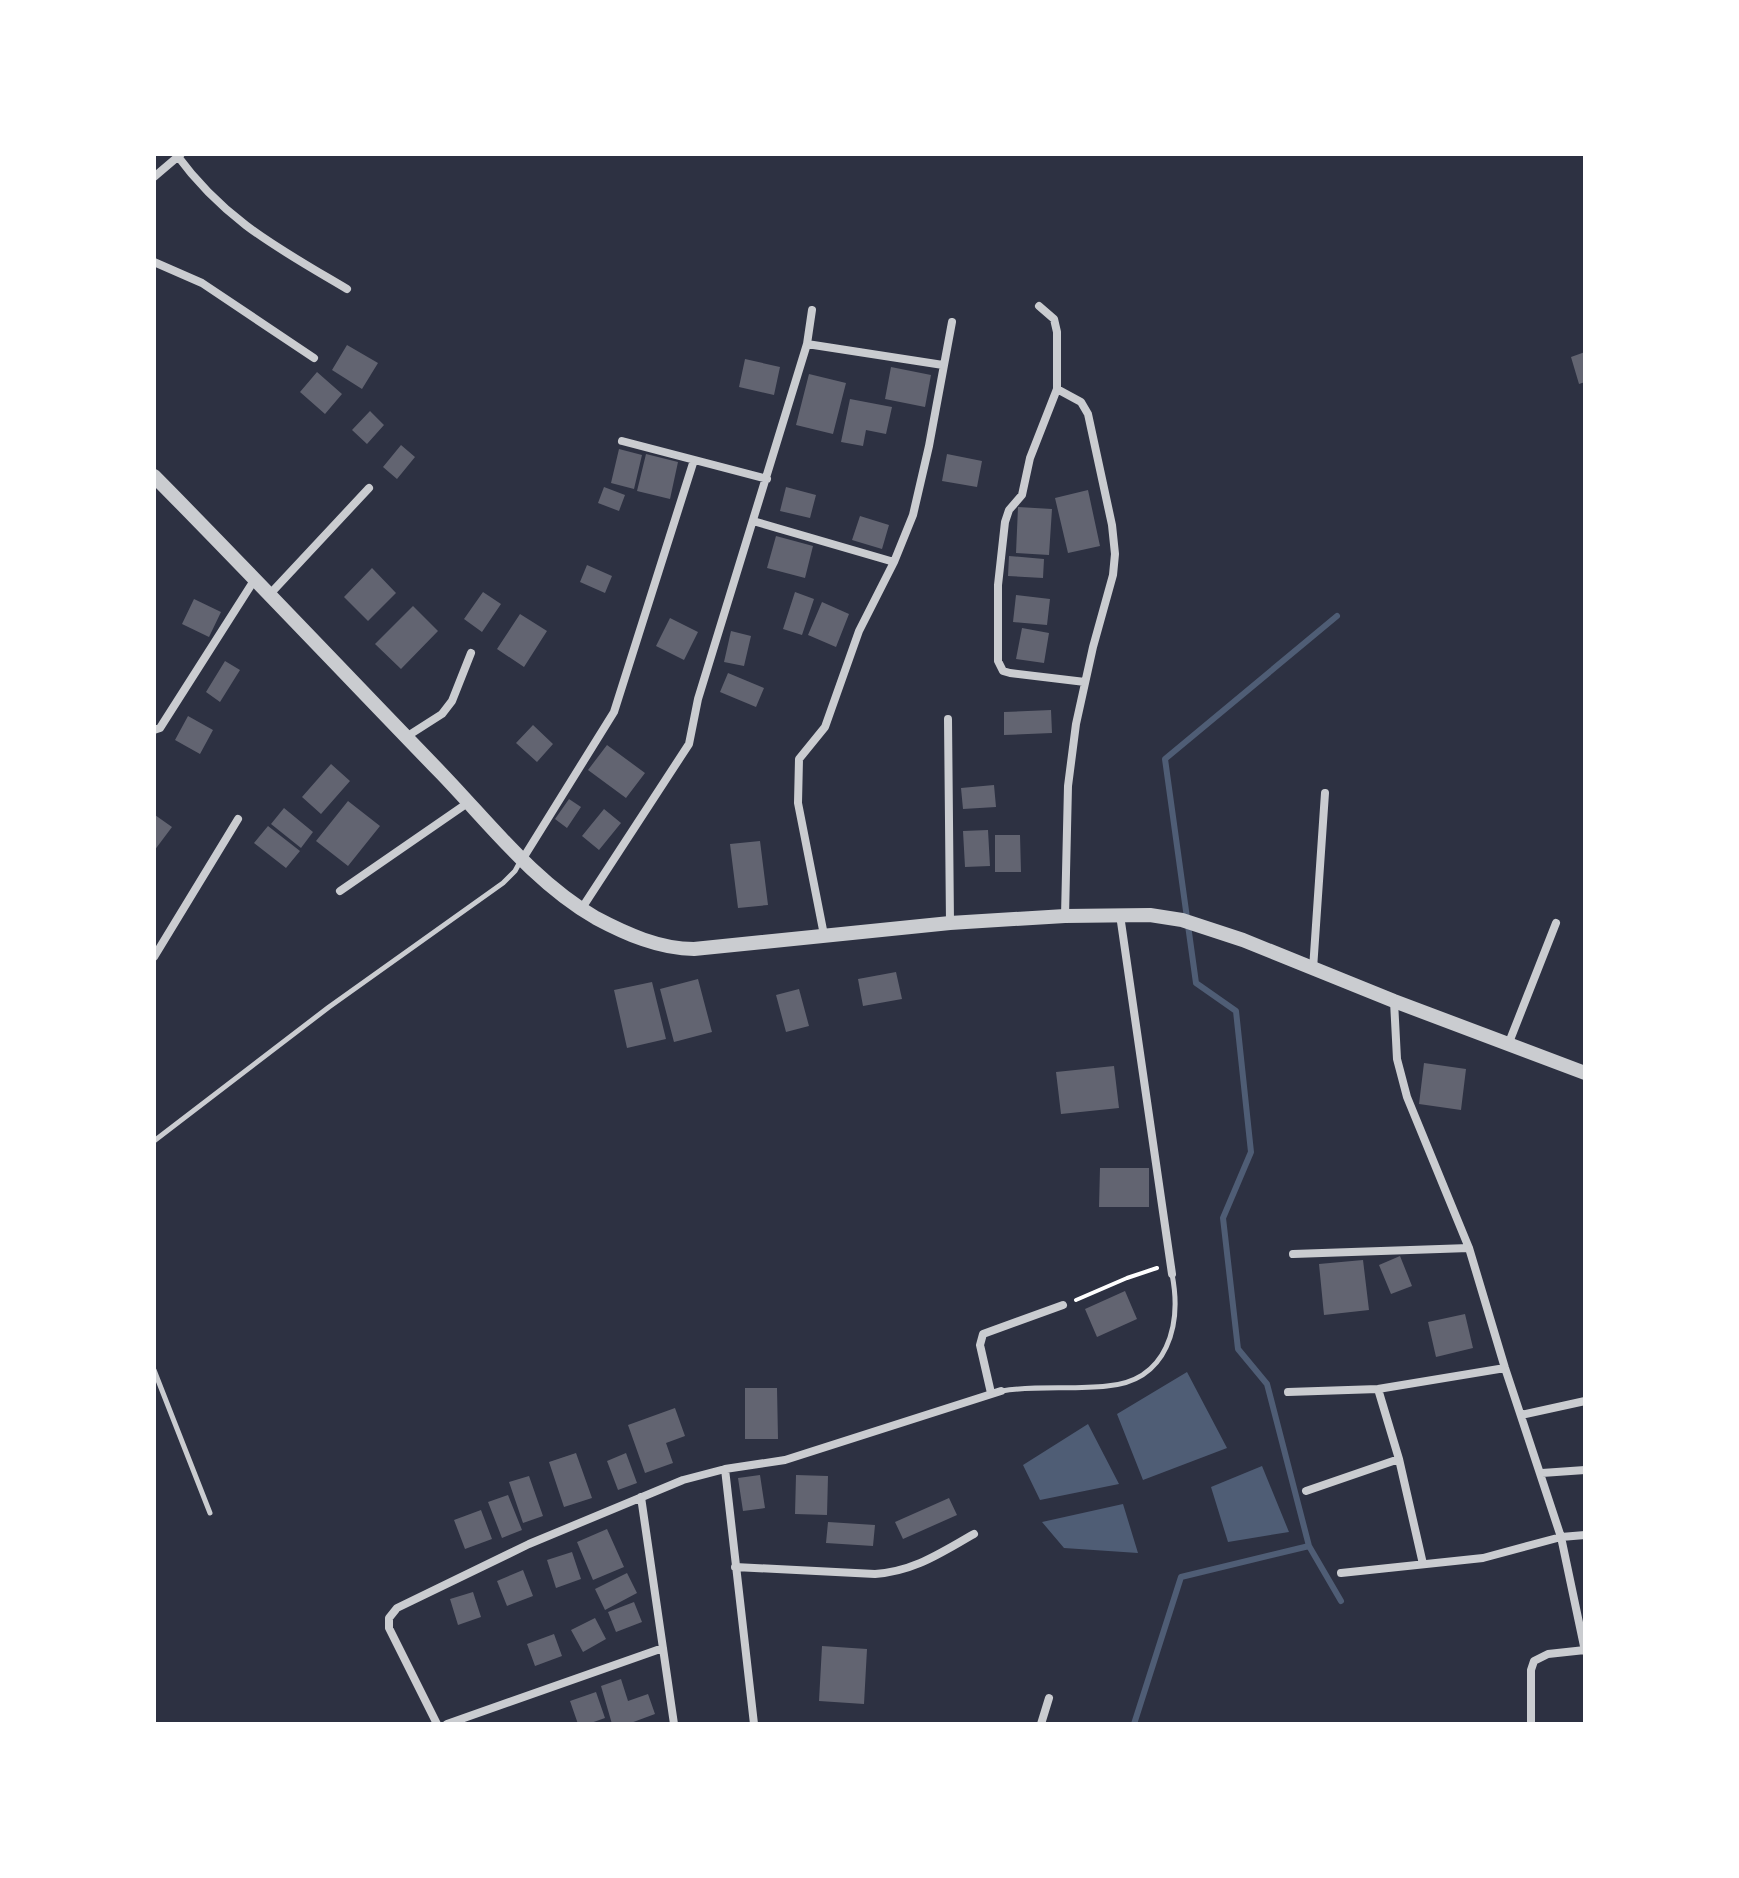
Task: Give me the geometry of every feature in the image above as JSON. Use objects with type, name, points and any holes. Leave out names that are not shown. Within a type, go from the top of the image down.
[{"type":"street","points":[[154,177],[178,155],[198,183],[226,212],[265,240],[347,289]]},
{"type":"street","points":[[154,262],[202,283],[314,358]]},
{"type":"street","points":[[1039,306],[1054,319],[1057,332],[1057,389],[1030,458],[1022,495],[1009,510],[1005,522],[998,585],[998,661],[1003,671],[1010,673],[1085,682]]},
{"type":"street","points":[[582,908],[689,744],[698,699],[807,344],[812,310]]},
{"type":"street","points":[[824,935],[798,803],[799,759],[825,727],[859,631],[894,562],[913,515],[952,322]]},
{"type":"street","points":[[807,344],[943,365]]},
{"type":"street","points":[[1057,389],[1081,402],[1088,414],[1112,525],[1115,554],[1113,575],[1085,682],[1068,786],[1065,916]]},
{"type":"street","points":[[622,441],[767,479]]},
{"type":"street","points":[[521,860],[614,712],[694,460]]},
{"type":"street","points":[[154,476],[469,802],[521,860],[582,908],[619,929],[676,949],[950,923],[1065,916],[1120,915],[1187,921],[1585,1073]]},
{"type":"street","points":[[270,594],[369,488]]},
{"type":"street","points":[[753,521],[894,562]]},
{"type":"street","points":[[154,730],[160,728],[255,579]]},
{"type":"street","points":[[406,737],[442,714],[452,701],[471,653]]},
{"type":"street","points":[[948,719],[950,923]]},
{"type":"street","points":[[1313,969],[1325,793]]},
{"type":"street","points":[[340,891],[469,802]]},
{"type":"street","points":[[154,957],[238,819]]},
{"type":"street","points":[[1120,915],[1171,1269]]},
{"type":"street","points":[[1508,1046],[1556,923]]},
{"type":"street","points":[[1394,1001],[1397,1059],[1407,1097],[1469,1248],[1505,1368],[1542,1473],[1561,1537],[1585,1650],[1548,1654],[1534,1661],[1531,1670],[1531,1724]]},
{"type":"street","points":[[1293,1254],[1469,1248]]},
{"type":"street","points":[[991,1393],[980,1345],[983,1334],[1063,1305]]},
{"type":"street","points":[[1288,1392],[1378,1389],[1505,1368]]},
{"type":"street","points":[[1378,1389],[1399,1459],[1423,1564]]},
{"type":"street","points":[[437,1724],[389,1628],[389,1618],[397,1608],[529,1544],[683,1480],[725,1469],[785,1460],[1001,1391]]},
{"type":"street","points":[[1521,1415],[1585,1401]]},
{"type":"street","points":[[1306,1491],[1399,1459]]},
{"type":"street","points":[[725,1469],[754,1724]]},
{"type":"street","points":[[1542,1473],[1585,1470]]},
{"type":"street","points":[[641,1497],[674,1724]]},
{"type":"street","points":[[735,1567],[875,1574],[897,1572],[921,1564],[974,1534]]},
{"type":"street","points":[[1341,1573],[1483,1558],[1561,1537],[1585,1535]]},
{"type":"street","points":[[1573,1595],[1585,1594]]},
{"type":"street","points":[[447,1724],[663,1648]]},
{"type":"street","points":[[1041,1724],[1049,1698]]},
{"type":"lane","points":[[154,1141],[329,1007],[503,883],[521,860]]},
{"type":"lane","points":[[1001,1391],[1109,1386],[1143,1375],[1156,1364],[1171,1339],[1175,1316],[1171,1269]]},
{"type":"lane","points":[[154,1370],[210,1513]]},
{"type":"path","points":[[1063,1305],[1127,1278],[1171,1269]]},
{"type":"water","points":[[1187,1372],[1227,1448],[1143,1480],[1117,1414]]},
{"type":"water","points":[[1088,1424],[1119,1484],[1040,1500],[1023,1465]]},
{"type":"water","points":[[1262,1466],[1289,1532],[1228,1542],[1211,1487]]},
{"type":"water","points":[[1123,1504],[1138,1553],[1064,1548],[1042,1522]]},
{"type":"building","points":[[347,345],[378,363],[362,389],[332,370]]},
{"type":"building","points":[[1585,352],[1585,382],[1579,384],[1571,357]]},
{"type":"building","points":[[745,359],[780,367],[774,395],[739,387]]},
{"type":"building","points":[[891,367],[931,375],[925,407],[885,399]]},
{"type":"building","points":[[317,372],[342,394],[325,414],[300,392]]},
{"type":"building","points":[[809,374],[846,383],[833,434],[796,425]]},
{"type":"building","points":[[850,399],[892,407],[886,434],[866,430],[863,446],[841,442]]},
{"type":"building","points":[[370,411],[384,425],[367,444],[352,430]]},
{"type":"building","points":[[401,445],[415,457],[397,479],[383,467]]},
{"type":"building","points":[[619,449],[642,455],[634,489],[611,483]]},
{"type":"building","points":[[646,454],[678,462],[670,499],[637,491]]},
{"type":"building","points":[[947,454],[982,461],[977,487],[942,481]]},
{"type":"building","points":[[604,487],[625,495],[619,511],[598,503]]},
{"type":"building","points":[[786,487],[816,495],[810,518],[780,511]]},
{"type":"building","points":[[1088,490],[1100,546],[1068,553],[1055,498]]},
{"type":"building","points":[[1018,507],[1052,509],[1049,555],[1016,553]]},
{"type":"building","points":[[860,516],[889,525],[882,549],[852,540]]},
{"type":"building","points":[[776,536],[813,546],[805,578],[767,568]]},
{"type":"building","points":[[1009,556],[1044,559],[1043,578],[1008,576]]},
{"type":"building","points":[[587,565],[612,576],[605,593],[580,582]]},
{"type":"building","points":[[372,568],[396,593],[368,621],[344,597]]},
{"type":"building","points":[[483,592],[501,604],[482,632],[464,619]]},
{"type":"building","points":[[795,592],[814,599],[802,635],[783,629]]},
{"type":"building","points":[[1016,595],[1050,599],[1047,625],[1013,622]]},
{"type":"building","points":[[194,599],[221,612],[209,637],[182,624]]},
{"type":"building","points":[[822,602],[849,614],[836,647],[808,635]]},
{"type":"building","points":[[413,606],[438,631],[401,669],[375,644]]},
{"type":"building","points":[[520,614],[547,631],[524,667],[497,649]]},
{"type":"building","points":[[670,618],[698,632],[684,660],[656,646]]},
{"type":"building","points":[[1022,628],[1049,633],[1044,663],[1016,659]]},
{"type":"building","points":[[731,631],[751,636],[744,666],[724,662]]},
{"type":"building","points":[[225,661],[240,670],[220,702],[206,692]]},
{"type":"building","points":[[728,673],[764,688],[756,707],[720,692]]},
{"type":"building","points":[[1051,710],[1052,733],[1004,735],[1004,712]]},
{"type":"building","points":[[188,716],[213,730],[200,754],[175,740]]},
{"type":"building","points":[[533,725],[553,744],[537,762],[516,743]]},
{"type":"building","points":[[607,745],[645,773],[626,798],[588,770]]},
{"type":"building","points":[[331,764],[350,781],[321,814],[302,797]]},
{"type":"building","points":[[994,785],[996,807],[963,809],[961,788]]},
{"type":"building","points":[[569,799],[581,807],[567,828],[555,819]]},
{"type":"building","points":[[348,801],[380,826],[348,866],[316,841]]},
{"type":"building","points":[[284,808],[313,832],[301,848],[271,824]]},
{"type":"building","points":[[604,809],[621,823],[599,850],[582,836]]},
{"type":"building","points":[[154,816],[172,827],[154,851]]},
{"type":"building","points":[[268,826],[300,851],[286,868],[254,843]]},
{"type":"building","points":[[988,830],[990,866],[965,867],[963,831]]},
{"type":"building","points":[[995,835],[1020,835],[1021,872],[995,872]]},
{"type":"building","points":[[760,841],[768,905],[738,908],[730,844]]},
{"type":"building","points":[[896,972],[902,999],[863,1006],[858,979]]},
{"type":"building","points":[[698,979],[712,1032],[674,1042],[660,989]]},
{"type":"building","points":[[652,982],[666,1039],[627,1048],[614,990]]},
{"type":"building","points":[[799,989],[809,1026],[786,1032],[776,995]]},
{"type":"building","points":[[1424,1063],[1466,1069],[1461,1110],[1419,1104]]},
{"type":"building","points":[[1114,1066],[1119,1108],[1061,1114],[1056,1072]]},
{"type":"building","points":[[1100,1168],[1149,1168],[1149,1207],[1099,1207]]},
{"type":"building","points":[[1400,1256],[1412,1286],[1391,1294],[1379,1265]]},
{"type":"building","points":[[1363,1260],[1369,1310],[1324,1315],[1319,1264]]},
{"type":"building","points":[[1125,1291],[1137,1319],[1097,1337],[1085,1309]]},
{"type":"building","points":[[1465,1314],[1473,1348],[1436,1357],[1428,1322]]},
{"type":"building","points":[[745,1388],[777,1388],[778,1439],[745,1439]]},
{"type":"building","points":[[675,1408],[685,1436],[666,1443],[673,1463],[645,1473],[628,1425]]},
{"type":"building","points":[[576,1453],[592,1498],[564,1507],[549,1462]]},
{"type":"building","points":[[626,1453],[637,1483],[618,1490],[607,1461]]},
{"type":"building","points":[[760,1475],[765,1508],[743,1511],[738,1478]]},
{"type":"building","points":[[796,1475],[828,1476],[827,1515],[795,1514]]},
{"type":"building","points":[[529,1476],[543,1516],[523,1523],[509,1482]]},
{"type":"building","points":[[508,1495],[522,1530],[502,1538],[488,1502]]},
{"type":"building","points":[[949,1498],[957,1515],[903,1539],[895,1522]]},
{"type":"building","points":[[481,1510],[492,1539],[465,1549],[454,1520]]},
{"type":"building","points":[[828,1522],[875,1525],[873,1546],[826,1543]]},
{"type":"building","points":[[607,1529],[624,1567],[593,1580],[577,1542]]},
{"type":"building","points":[[572,1552],[581,1579],[556,1588],[547,1560]]},
{"type":"building","points":[[523,1570],[533,1596],[507,1606],[497,1581]]},
{"type":"building","points":[[627,1573],[637,1593],[605,1610],[595,1589]]},
{"type":"building","points":[[473,1592],[481,1617],[458,1625],[450,1599]]},
{"type":"building","points":[[634,1602],[642,1622],[616,1632],[608,1612]]},
{"type":"building","points":[[595,1618],[606,1639],[583,1652],[571,1630]]},
{"type":"building","points":[[554,1634],[562,1656],[535,1666],[527,1644]]},
{"type":"building","points":[[822,1646],[867,1649],[864,1704],[819,1701]]},
{"type":"building","points":[[621,1679],[628,1701],[648,1694],[655,1714],[628,1724],[612,1724],[601,1686]]},
{"type":"building","points":[[596,1692],[605,1718],[578,1724],[570,1701]]},
{"type":"waterway","points":[[1337,616],[1165,759],[1196,983],[1236,1011],[1251,1152],[1223,1218],[1238,1349],[1267,1384],[1309,1546],[1341,1601]]},
{"type":"waterway","points":[[1134,1724],[1181,1577],[1309,1546]]}]
